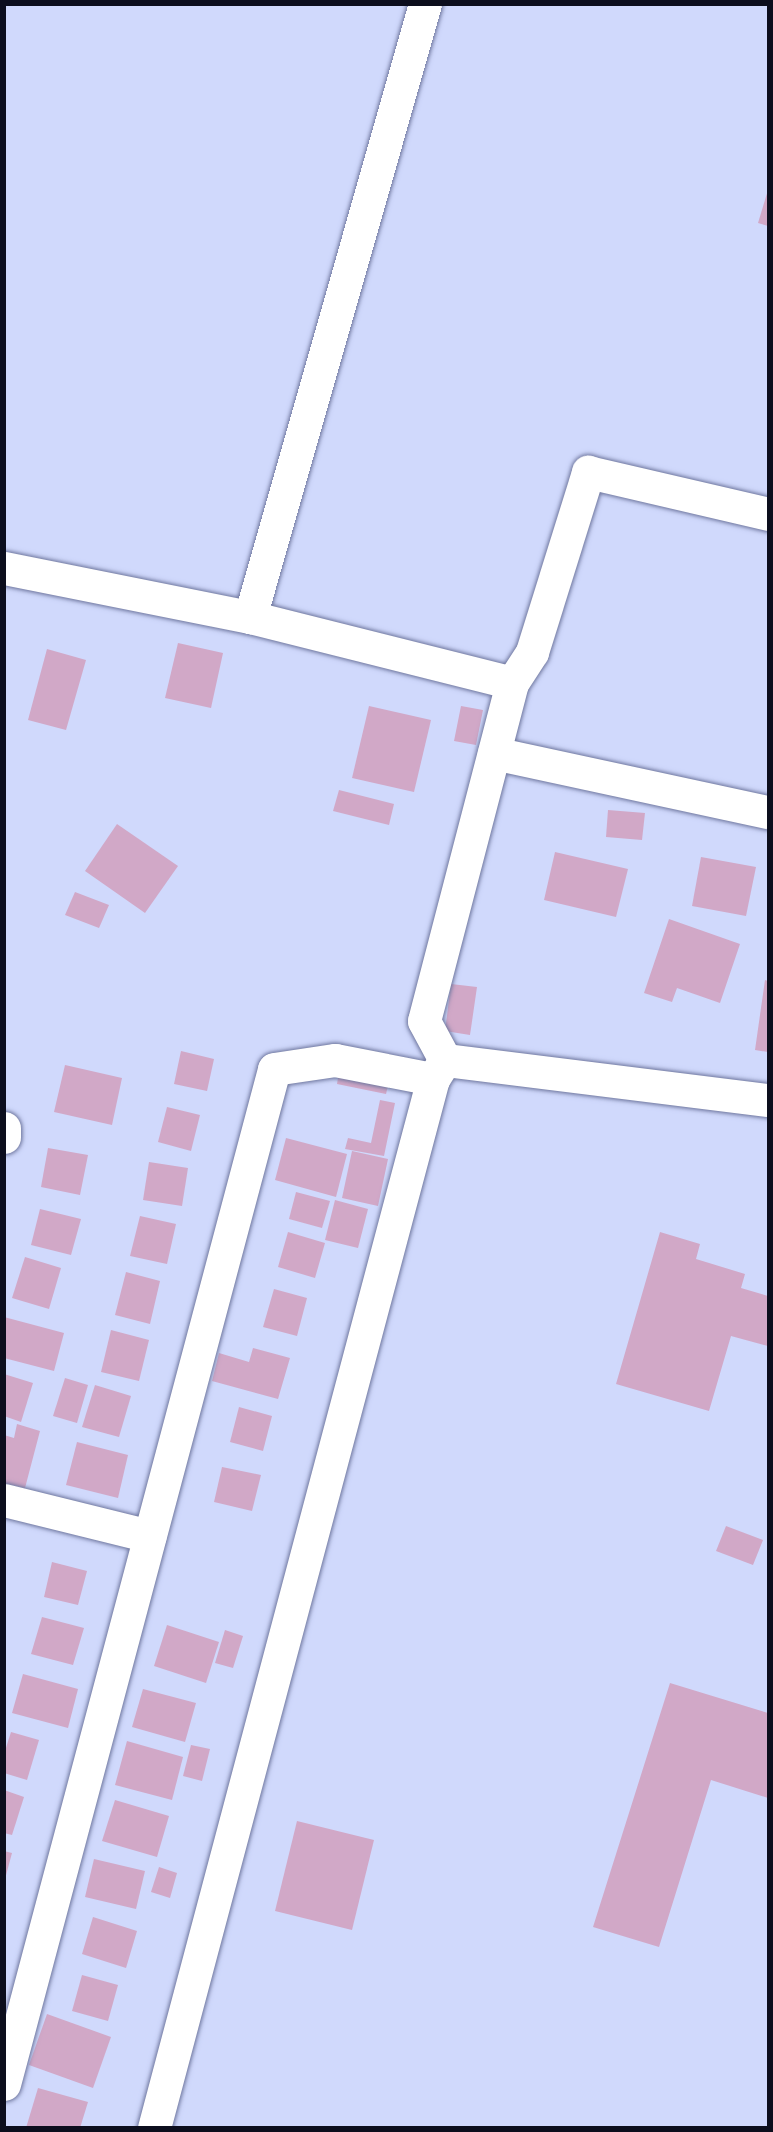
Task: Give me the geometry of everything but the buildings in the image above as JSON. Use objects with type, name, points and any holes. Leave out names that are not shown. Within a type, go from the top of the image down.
[{"type":"street","points":[[250,617],[425,4]]},
{"type":"street","points":[[154,2127],[439,1069],[424,1021],[494,753],[513,683],[532,652],[588,472],[768,514]]},
{"type":"street","points":[[4,568],[250,617],[513,683]]},
{"type":"street","points":[[494,753],[768,812]]},
{"type":"street","points":[[4,2084],[274,1069],[335,1060],[768,1100]]},
{"type":"street","points":[[4,1128],[4,1137]]},
{"type":"street","points":[[4,1500],[150,1536]]}]
